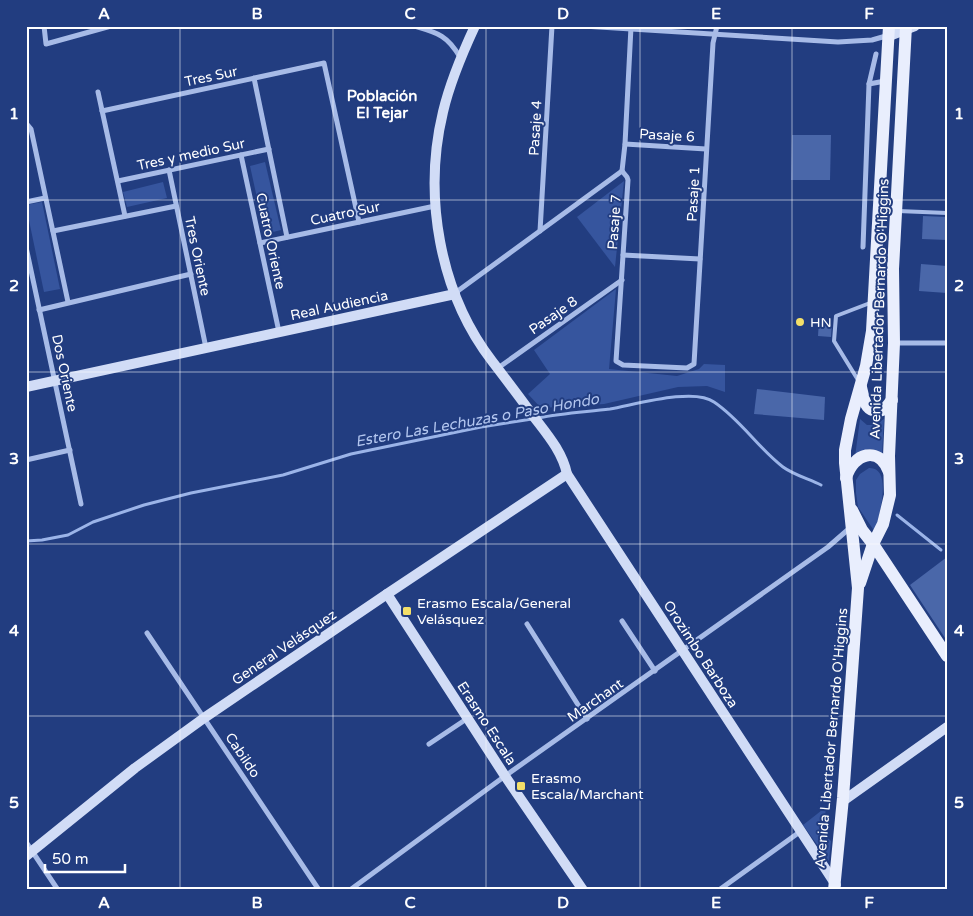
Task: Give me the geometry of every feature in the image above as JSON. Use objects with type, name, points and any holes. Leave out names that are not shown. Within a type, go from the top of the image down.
[{"type":"main road","name":"Avenida Libertador Bernardo O'Higgins","points":[[858,588],[873,544],[883,524],[890,494],[889,472],[894,343],[893,268],[909,27]]},
{"type":"main road","name":"Avenida Libertador Bernardo O'Higgins","points":[[836,887],[858,588],[844,463],[850,419],[861,385],[870,346],[874,301],[871,230],[889,31]]},
{"type":"main road","points":[[861,385],[864,401],[869,408],[877,411],[885,409],[892,400]]},
{"type":"main road","points":[[846,478],[854,462],[864,456],[874,456],[882,460],[889,472]]},
{"type":"main road","points":[[849,501],[857,521],[947,656]]},
{"type":"street","points":[[44,26],[46,44],[111,26]]},
{"type":"street","points":[[414,26],[437,33],[452,43],[461,57]]},
{"type":"street","name":"Orozimbo Barboza","points":[[475,26],[461,57],[448,94],[439,132],[435,168],[435,206],[441,245],[455,294],[483,349],[563,459],[567,474],[836,887]]},
{"type":"street","name":"Pasaje 4","points":[[540,230],[552,26]]},
{"type":"street","points":[[583,26],[845,42],[872,40],[889,31],[909,27]]},
{"type":"street","name":"Pasaje 1","points":[[616,361],[623,365],[686,368],[694,364],[713,43],[717,26]]},
{"type":"street","name":"Pasaje 7","points":[[616,361],[628,180],[622,171],[626,144],[631,28]]},
{"type":"street","name":"Avenida Libertador Bernardo O'Higgins","points":[[863,247],[871,230],[869,84],[876,54]]},
{"type":"street","name":"Tres Sur","points":[[102,111],[324,63],[359,222]]},
{"type":"street","name":"Cuatro Oriente","points":[[254,78],[287,237]]},
{"type":"street","points":[[869,84],[886,80]]},
{"type":"street","points":[[98,92],[125,216]]},
{"type":"street","points":[[27,124],[31,129],[68,302]]},
{"type":"street","name":"Pasaje 6","points":[[626,144],[706,149]]},
{"type":"street","name":"Tres y medio Sur","points":[[118,180],[269,149]]},
{"type":"street","name":"Cuatro Oriente","points":[[241,155],[279,332]]},
{"type":"street","name":"Tres Oriente","points":[[169,170],[206,348]]},
{"type":"street","name":"Real Audiencia","points":[[26,387],[455,294],[622,171]]},
{"type":"street","points":[[26,202],[45,198]]},
{"type":"street","points":[[53,231],[176,206]]},
{"type":"street","name":"Cuatro Sur","points":[[260,244],[435,206]]},
{"type":"street","name":"Dos Oriente","points":[[26,247],[81,504]]},
{"type":"street","points":[[623,255],[700,259]]},
{"type":"street","points":[[39,310],[191,274]]},
{"type":"street","points":[[26,280],[33,278]]},
{"type":"street","name":"Pasaje 8","points":[[497,368],[622,280]]},
{"type":"street","points":[[894,343],[947,343]]},
{"type":"street","points":[[26,460],[70,450]]},
{"type":"street","name":"General Velásquez","points":[[29,854],[135,768],[204,718],[567,474]]},
{"type":"street","name":"Marchant","points":[[350,890],[828,546],[851,527]]},
{"type":"street","name":"Erasmo Escala","points":[[387,594],[583,890]]},
{"type":"street","points":[[622,621],[655,671]]},
{"type":"street","points":[[527,624],[587,719]]},
{"type":"street","name":"Cabildo","points":[[147,633],[319,890]]},
{"type":"street","points":[[429,744],[468,718]]},
{"type":"street","points":[[842,801],[947,727]]},
{"type":"street","points":[[719,890],[801,832]]},
{"type":"street","points":[[26,842],[29,854],[58,890]]},
{"type":"lane","points":[[896,211],[947,213]]},
{"type":"lane","points":[[861,385],[834,341],[836,316],[874,301]]},
{"type":"shaded area","points":[[265,162],[281,230],[265,234],[250,166]]},
{"type":"shaded area","points":[[624,181],[615,267],[577,217]]},
{"type":"shaded area","points":[[163,182],[167,198],[127,207],[123,192]]},
{"type":"shaded area","points":[[42,202],[60,289],[44,292],[26,206]]},
{"type":"shaded area","points":[[616,289],[609,369],[677,376],[699,369],[704,364],[725,365],[725,392],[707,386],[678,387],[604,404],[541,408],[528,394],[550,374],[534,350]]},
{"type":"shaded area","points":[[860,419],[867,425],[874,425],[884,419],[882,454],[868,449],[855,457]]},
{"type":"shaded area","points":[[869,468],[877,470],[883,484],[881,506],[875,532],[858,507],[856,493],[856,480],[860,474]]},
{"type":"shaded area","points":[[826,807],[823,834],[831,841],[829,861],[803,825]]},
{"type":"building","points":[[792,135],[831,135],[830,180],[791,180]]},
{"type":"building","points":[[923,216],[947,217],[947,240],[922,239]]},
{"type":"building","points":[[921,264],[947,266],[947,293],[919,291]]},
{"type":"building","points":[[819,321],[832,322],[831,337],[818,336]]},
{"type":"building","points":[[757,389],[825,397],[824,420],[754,414]]},
{"type":"building","points":[[947,557],[947,641],[910,585]]},
{"type":"waterway","name":"Estero Las Lechuzas o Paso Hondo","points":[[538,418],[610,409],[664,398],[693,396],[705,398],[724,409],[783,467],[821,485]]},
{"type":"waterway","name":"Estero Las Lechuzas o Paso Hondo","points":[[26,541],[68,535],[93,522],[144,505],[191,493],[283,475],[351,454],[481,427],[532,419]]},
{"type":"waterway","name":"Estero Las Lechuzas o Paso Hondo","points":[[897,515],[941,550]]},
{"type":"place","name":"HN","points":[[800,322]]},
{"type":"place","name":"Erasmo Escala/General Velásquez","points":[[407,611]]},
{"type":"place","name":"Erasmo Escala/Marchant","points":[[521,786]]},
{"type":"district","name":"Población El Tejar","points":[[382,104]]}]
